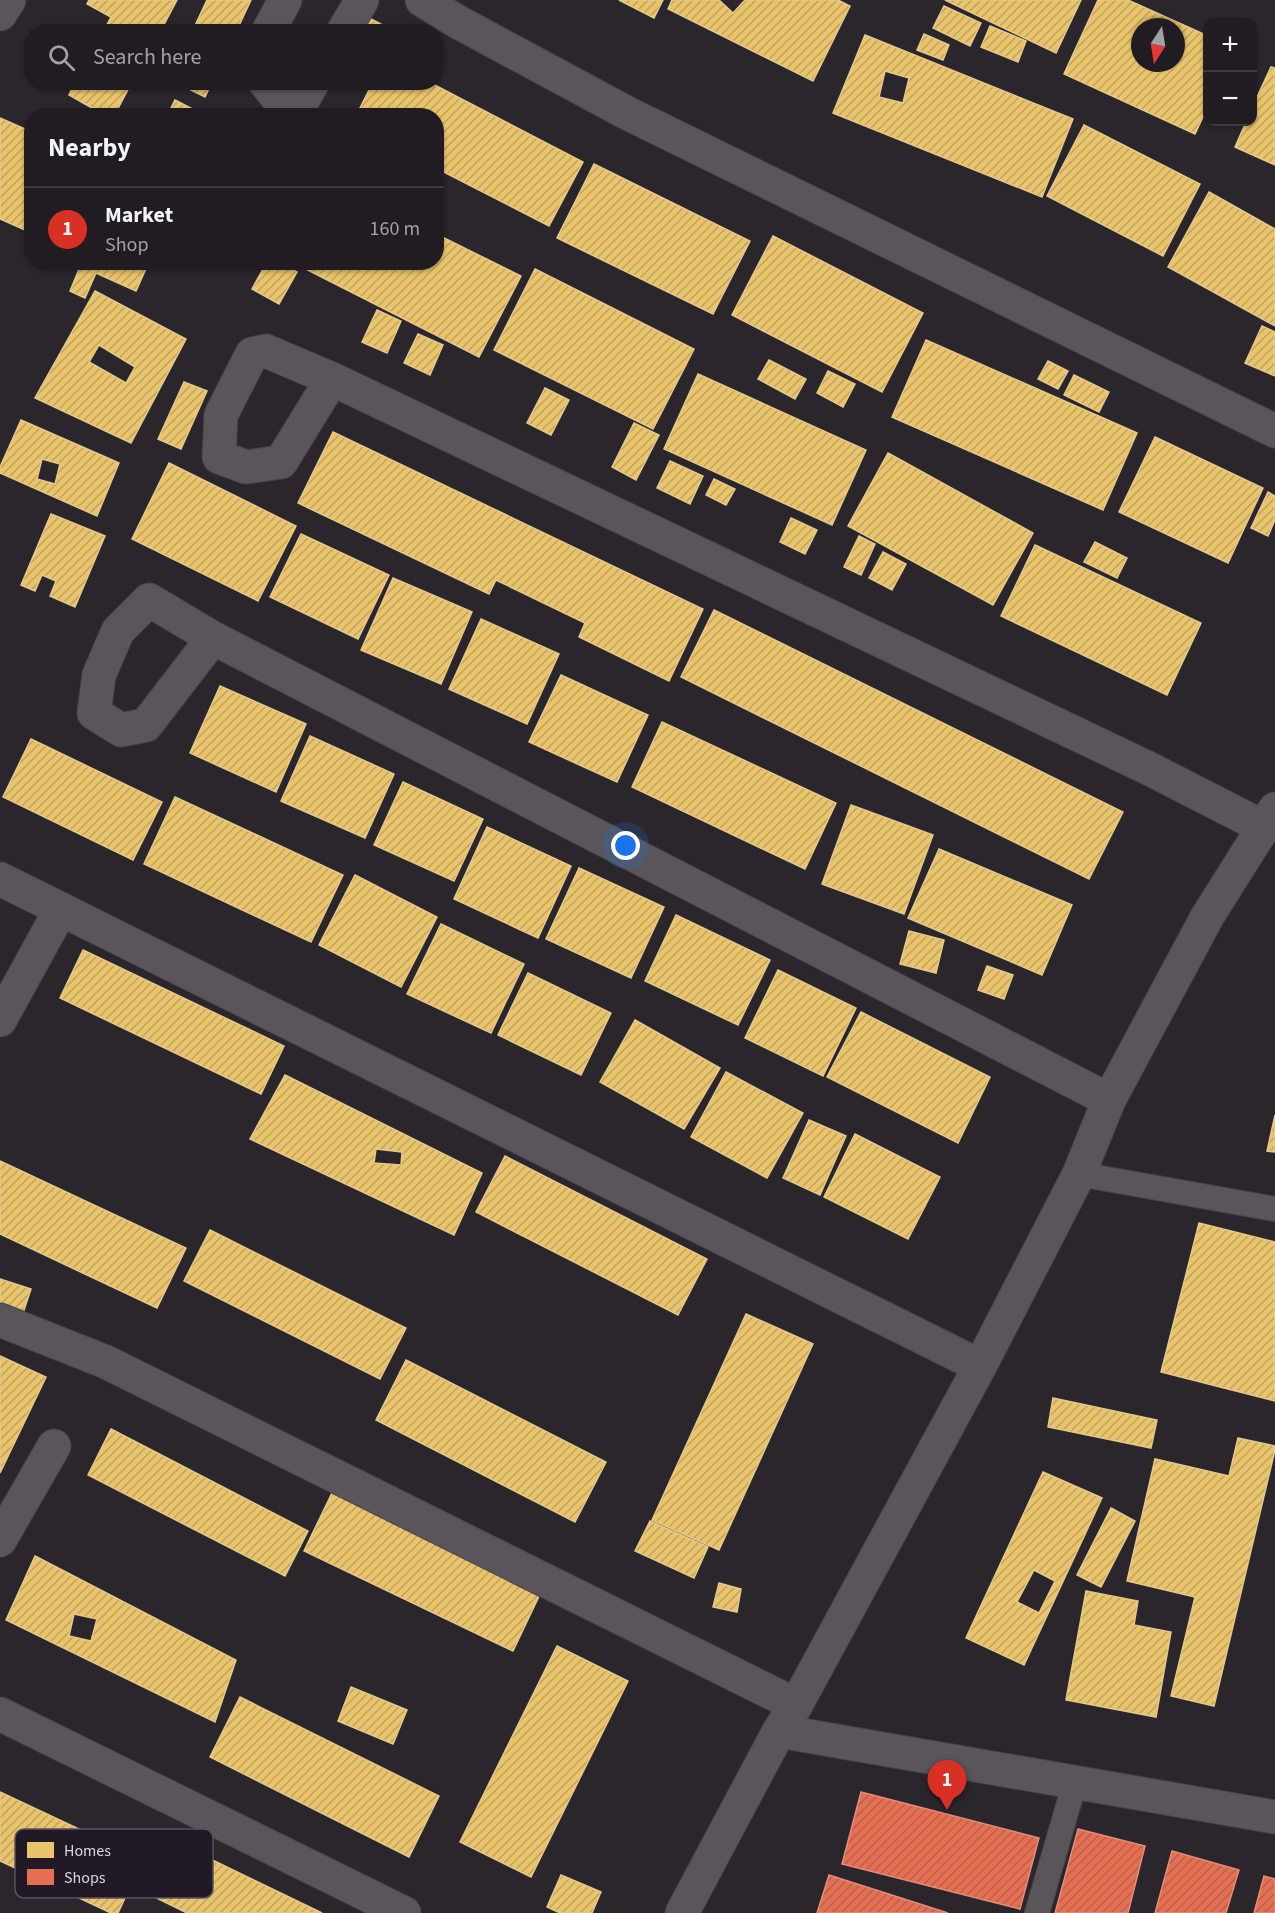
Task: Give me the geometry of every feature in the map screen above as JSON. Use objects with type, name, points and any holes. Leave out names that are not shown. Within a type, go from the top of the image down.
[{"type":"street","points":[[0,14],[9,0]]},
{"type":"street","points":[[272,24],[285,0]]},
{"type":"street","points":[[348,24],[362,0]]},
{"type":"street","points":[[422,0],[458,22],[627,113],[1127,360],[1275,430]]},
{"type":"street","points":[[271,90],[283,105],[299,107],[309,90]]},
{"type":"street","points":[[332,380],[1150,769],[1270,819],[1207,917],[1109,1100],[1079,1174],[980,1366],[682,1913]]},
{"type":"street","points":[[213,638],[1109,1100]]},
{"type":"street","points":[[0,879],[980,1366]]},
{"type":"street","points":[[0,1020],[61,909]]},
{"type":"street","points":[[0,1320],[106,1362],[788,1718],[1075,1782],[1275,1817]]},
{"type":"street","points":[[0,1540],[54,1446]]},
{"type":"street","points":[[0,1714],[404,1913]]},
{"type":"lane","points":[[1079,1174],[1275,1209]]},
{"type":"lane","points":[[1037,1913],[1075,1782]]},
{"type":"building: Homes","points":[[89,0],[177,0],[164,24],[107,24],[111,17],[87,4]]},
{"type":"building: Homes","points":[[207,0],[251,0],[240,24],[196,24]]},
{"type":"building: Homes","points":[[619,0],[663,0],[654,18]]},
{"type":"building: Homes","points":[[672,0],[719,0],[733,13],[745,0],[838,0],[850,6],[813,81],[668,9]]},
{"type":"building: Homes","points":[[945,0],[1081,0],[1056,53]]},
{"type":"building: Homes","points":[[1098,0],[1128,0],[1168,18],[1131,18],[1131,72],[1185,72],[1185,26],[1203,34],[1203,117],[1195,134],[1064,74]]},
{"type":"building: Homes","points":[[944,6],[981,23],[970,46],[933,28]]},
{"type":"building: Homes","points":[[367,17],[381,24],[363,24]]},
{"type":"building: Homes","points":[[990,26],[1026,41],[1018,62],[981,47]]},
{"type":"building: Homes","points":[[924,34],[949,45],[943,60],[917,50]]},
{"type":"building: Homes","points":[[865,35],[1073,119],[1042,197],[833,113]],"holes":[[[885,71],[909,78],[903,103],[879,97]]]},
{"type":"building: Homes","points":[[1271,67],[1275,68],[1275,165],[1235,147],[1244,126],[1257,126],[1257,97]]},
{"type":"building: Homes","points":[[71,90],[128,90],[118,108],[92,108],[69,95]]},
{"type":"building: Homes","points":[[191,90],[208,90],[205,97]]},
{"type":"building: Homes","points":[[369,90],[444,90],[583,162],[549,226],[444,172],[444,108],[360,108]]},
{"type":"building: Homes","points":[[175,100],[190,108],[171,108]]},
{"type":"building: Homes","points":[[0,118],[24,128],[24,230],[0,219]]},
{"type":"building: Homes","points":[[1084,125],[1200,184],[1163,256],[1047,196]]},
{"type":"building: Homes","points":[[594,164],[750,241],[713,314],[557,238]]},
{"type":"building: Homes","points":[[1209,192],[1275,229],[1275,326],[1168,267]]},
{"type":"building: Homes","points":[[773,236],[923,313],[882,392],[732,315]]},
{"type":"building: Homes","points":[[444,238],[521,276],[479,357],[308,270],[444,270]]},
{"type":"building: Homes","points":[[535,269],[694,349],[653,429],[494,350]]},
{"type":"building: Homes","points":[[79,270],[145,270],[136,291],[96,273],[85,298],[70,291]]},
{"type":"building: Homes","points":[[263,270],[297,272],[279,304],[252,289]]},
{"type":"building: Homes","points":[[95,291],[186,339],[131,443],[35,398]],"holes":[[[99,345],[135,367],[126,383],[89,362]]]},
{"type":"building: Homes","points":[[377,310],[401,321],[387,353],[362,342]]},
{"type":"building: Homes","points":[[1262,326],[1275,332],[1275,376],[1245,363]]},
{"type":"building: Homes","points":[[418,334],[443,345],[430,375],[404,363]]},
{"type":"building: Homes","points":[[926,340],[1137,433],[1103,510],[892,417]]},
{"type":"building: Homes","points":[[769,360],[806,379],[795,399],[758,379]]},
{"type":"building: Homes","points":[[1048,361],[1068,371],[1058,389],[1038,379]]},
{"type":"building: Homes","points":[[828,371],[855,384],[843,407],[817,393]]},
{"type":"building: Homes","points":[[698,374],[866,450],[832,525],[664,449]]},
{"type":"building: Homes","points":[[1074,375],[1109,392],[1099,412],[1064,395]]},
{"type":"building: Homes","points":[[184,382],[207,391],[181,449],[158,439]]},
{"type":"building: Homes","points":[[545,388],[569,400],[551,435],[527,423]]},
{"type":"building: Homes","points":[[21,420],[119,463],[97,516],[0,473],[0,467]],"holes":[[[42,459],[60,464],[55,484],[37,479]]]},
{"type":"building: Homes","points":[[634,423],[659,435],[636,480],[612,467]]},
{"type":"building: Homes","points":[[333,432],[703,609],[669,681],[579,637],[585,623],[496,580],[489,594],[298,503]]},
{"type":"building: Homes","points":[[1155,437],[1263,488],[1228,563],[1119,512]]},
{"type":"building: Homes","points":[[888,453],[1033,533],[993,605],[848,526]]},
{"type":"building: Homes","points":[[670,461],[703,476],[690,504],[657,488]]},
{"type":"building: Homes","points":[[169,463],[296,526],[258,601],[132,539]]},
{"type":"building: Homes","points":[[714,479],[735,489],[726,505],[706,495]]},
{"type":"building: Homes","points":[[1268,492],[1275,496],[1275,520],[1268,536],[1251,528]]},
{"type":"building: Homes","points":[[51,514],[105,536],[75,607],[50,596],[56,581],[42,575],[35,591],[21,585]]},
{"type":"building: Homes","points":[[791,518],[817,530],[805,554],[780,542]]},
{"type":"building: Homes","points":[[301,534],[389,575],[358,639],[270,597]]},
{"type":"building: Homes","points":[[859,536],[875,544],[861,575],[844,567]]},
{"type":"building: Homes","points":[[1095,542],[1127,558],[1117,578],[1084,562]]},
{"type":"building: Homes","points":[[1035,545],[1201,623],[1167,695],[1001,616]]},
{"type":"building: Homes","points":[[883,552],[906,564],[892,590],[869,578]]},
{"type":"building: Homes","points":[[393,578],[472,612],[441,684],[361,650]]},
{"type":"building: Homes","points":[[714,610],[1123,812],[1089,879],[681,677]]},
{"type":"building: Homes","points":[[481,619],[559,654],[527,724],[449,689]]},
{"type":"building: Homes","points":[[561,675],[648,715],[617,782],[529,742]]},
{"type":"building: Homes","points":[[220,686],[306,724],[276,792],[190,753]]},
{"type":"building: Homes","points":[[662,722],[836,803],[805,869],[632,787]]},
{"type":"building: Homes","points":[[310,736],[394,774],[365,838],[281,801]]},
{"type":"building: Homes","points":[[31,739],[162,802],[133,860],[3,797]]},
{"type":"building: Homes","points":[[403,782],[483,819],[454,881],[374,845]]},
{"type":"building: Homes","points":[[175,797],[343,875],[311,942],[144,864]]},
{"type":"building: Homes","points":[[851,805],[933,835],[904,914],[822,884]]},
{"type":"building: Homes","points":[[487,827],[571,866],[538,938],[454,899]]},
{"type":"building: Homes","points":[[939,849],[1072,905],[1042,975],[908,918]]},
{"type":"building: Homes","points":[[579,868],[664,907],[631,978],[546,939]]},
{"type":"building: Homes","points":[[355,875],[437,917],[401,987],[319,945]]},
{"type":"building: Homes","points":[[676,915],[770,960],[738,1025],[645,981]]},
{"type":"building: Homes","points":[[441,924],[524,964],[491,1033],[407,994]]},
{"type":"building: Homes","points":[[909,931],[944,940],[936,973],[900,964]]},
{"type":"building: Homes","points":[[83,950],[284,1046],[261,1094],[60,998]]},
{"type":"building: Homes","points":[[987,966],[1013,975],[1004,999],[978,990]]},
{"type":"building: Homes","points":[[778,970],[856,1008],[823,1076],[745,1038]]},
{"type":"building: Homes","points":[[528,973],[611,1013],[581,1075],[498,1035]]},
{"type":"building: Homes","points":[[861,1012],[990,1077],[958,1143],[827,1077]]},
{"type":"building: Homes","points":[[635,1020],[720,1068],[684,1129],[600,1082]]},
{"type":"building: Homes","points":[[726,1072],[803,1113],[767,1178],[691,1137]]},
{"type":"building: Homes","points":[[285,1075],[482,1173],[454,1235],[250,1139]],"holes":[[[376,1149],[402,1152],[401,1165],[374,1163]]]},
{"type":"building: Homes","points":[[1275,1115],[1275,1152],[1267,1151]]},
{"type":"building: Homes","points":[[809,1120],[846,1136],[820,1195],[783,1178]]},
{"type":"building: Homes","points":[[855,1134],[940,1177],[908,1239],[824,1197]]},
{"type":"building: Homes","points":[[505,1156],[707,1259],[678,1315],[476,1212]]},
{"type":"building: Homes","points":[[0,1161],[186,1248],[157,1308],[0,1234]]},
{"type":"building: Homes","points":[[1199,1223],[1275,1242],[1275,1401],[1161,1372]]},
{"type":"building: Homes","points":[[210,1230],[406,1328],[380,1379],[184,1281]]},
{"type":"building: Homes","points":[[0,1279],[31,1289],[21,1319],[0,1312]]},
{"type":"building: Homes","points":[[746,1314],[813,1344],[719,1550],[652,1520]]},
{"type":"building: Homes","points":[[0,1356],[46,1377],[0,1473]]},
{"type":"building: Homes","points":[[406,1360],[606,1462],[575,1522],[376,1420]]},
{"type":"building: Homes","points":[[1053,1398],[1157,1420],[1151,1448],[1048,1427]]},
{"type":"building: Homes","points":[[111,1429],[308,1531],[285,1576],[88,1475]]},
{"type":"building: Homes","points":[[1238,1438],[1275,1446],[1275,1450],[1214,1706],[1171,1696],[1195,1597],[1127,1581],[1155,1459],[1229,1476]]},
{"type":"building: Homes","points":[[1043,1472],[1102,1498],[1024,1665],[966,1638]],"holes":[[[1034,1570],[1055,1581],[1039,1613],[1017,1602]]]},
{"type":"building: Homes","points":[[332,1493],[541,1592],[513,1651],[304,1551]]},
{"type":"building: Homes","points":[[1111,1508],[1135,1521],[1101,1587],[1077,1575]]},
{"type":"building: Homes","points":[[650,1521],[708,1547],[694,1578],[635,1551]]},
{"type":"building: Homes","points":[[35,1556],[236,1660],[215,1722],[6,1620]],"holes":[[[74,1614],[97,1619],[91,1641],[69,1636]]]},
{"type":"building: Homes","points":[[719,1583],[741,1589],[737,1612],[713,1607]]},
{"type":"building: Homes","points":[[1086,1591],[1138,1601],[1134,1625],[1171,1632],[1156,1717],[1066,1700]]},
{"type":"building: Homes","points":[[557,1646],[628,1681],[531,1877],[460,1842]]},
{"type":"building: Homes","points":[[351,1687],[407,1710],[393,1744],[338,1721]]},
{"type":"building: Homes","points":[[240,1697],[439,1796],[409,1857],[210,1757]]},
{"type":"building: Homes","points":[[0,1792],[79,1829],[15,1829],[15,1868],[0,1861]]},
{"type":"building: Homes","points":[[213,1860],[322,1913],[187,1913],[156,1898],[213,1898]]},
{"type":"building: Homes","points":[[561,1875],[601,1892],[592,1913],[560,1913],[547,1907]]},
{"type":"building: Homes","points":[[79,1898],[125,1898],[118,1913],[111,1913]]},
{"type":"building: Shops","points":[[861,1792],[1039,1838],[1020,1909],[842,1864]]},
{"type":"building: Shops","points":[[1078,1829],[1145,1846],[1128,1913],[1055,1913]]},
{"type":"building: Shops","points":[[1172,1851],[1239,1870],[1226,1913],[1155,1913]]},
{"type":"building: Shops","points":[[829,1875],[948,1913],[817,1913]]},
{"type":"building: Shops","points":[[1264,1876],[1275,1879],[1275,1913],[1254,1913]]},
{"type":"place","name":"Market","points":[[947,1810]]}]
